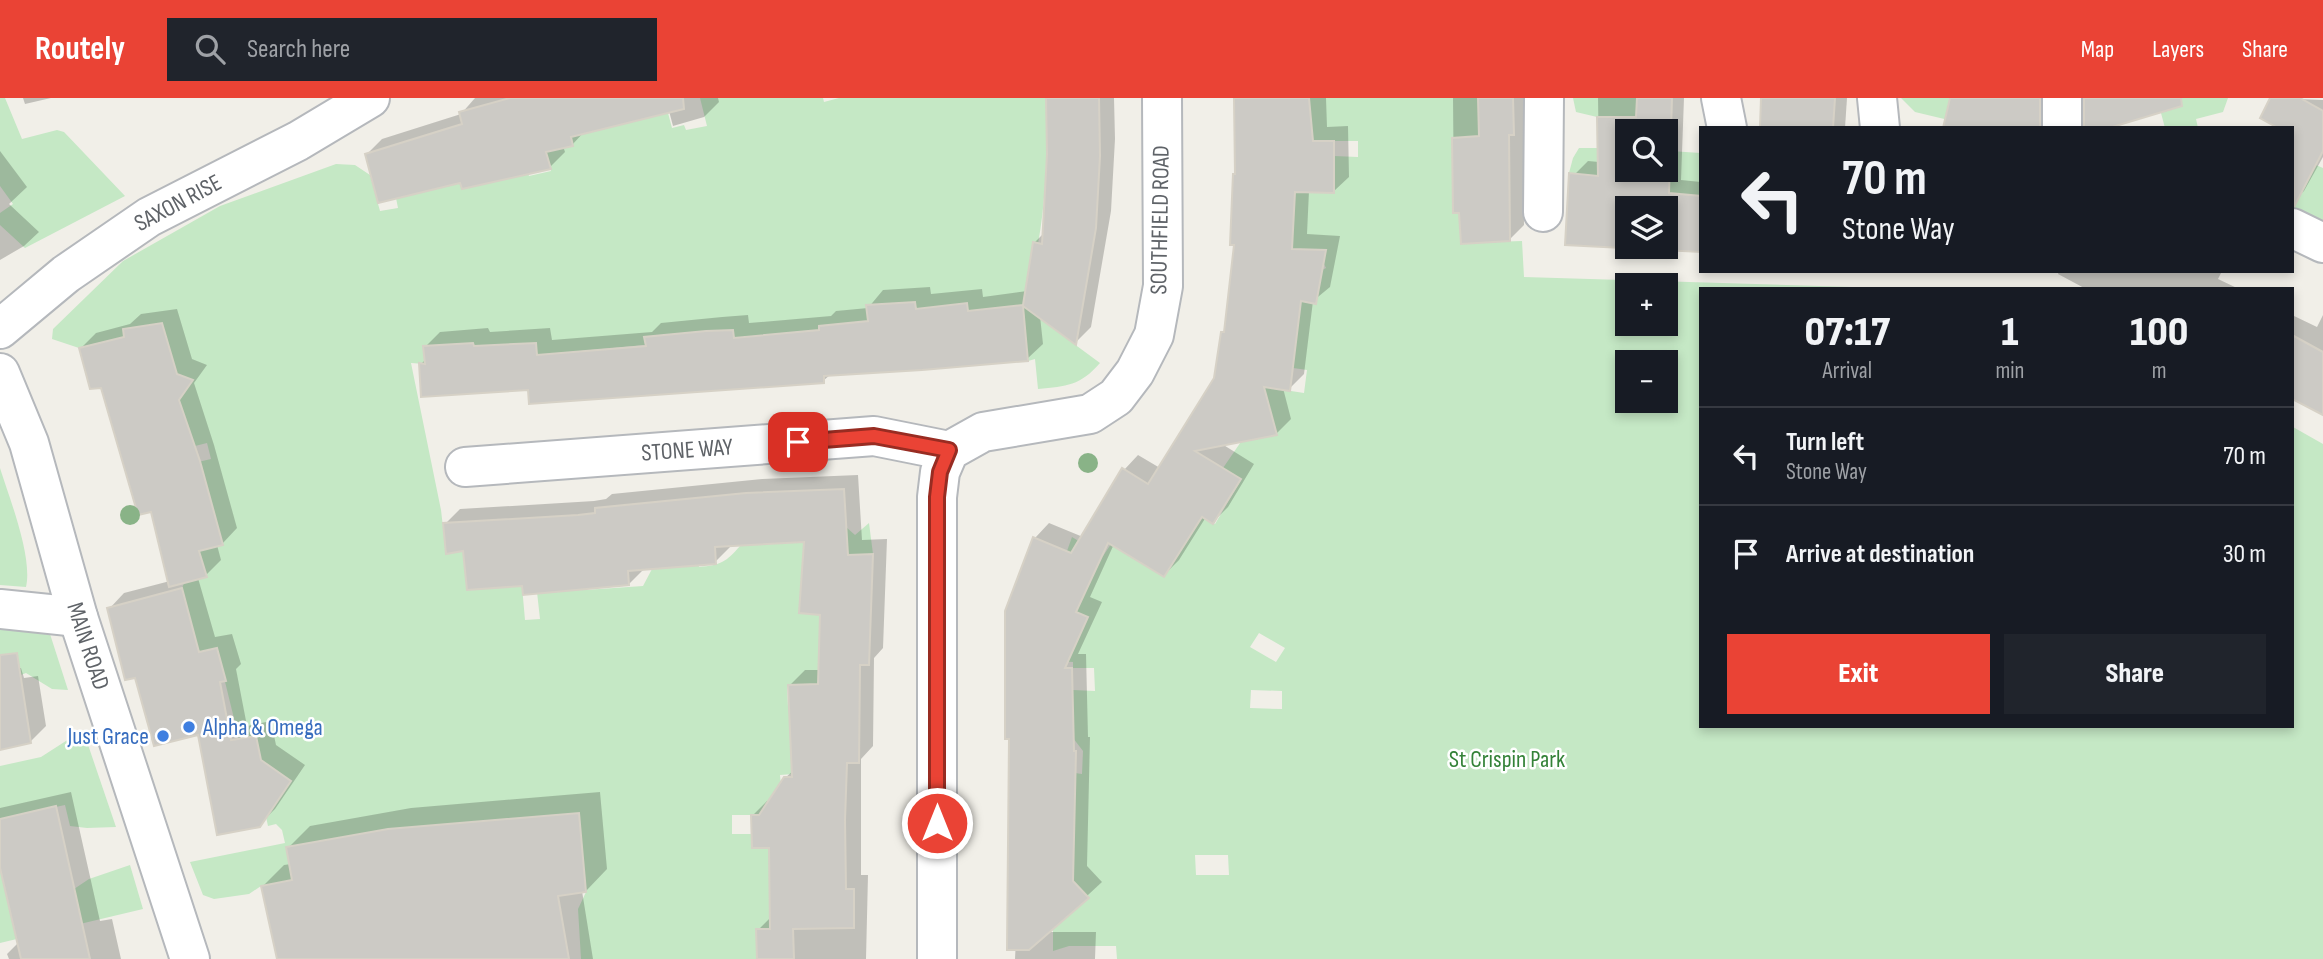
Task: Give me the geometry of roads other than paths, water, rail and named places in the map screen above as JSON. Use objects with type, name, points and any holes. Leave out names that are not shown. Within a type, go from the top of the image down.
[{"type":"street","name":"SAXON RISE","points":[[0,329],[66,274],[149,217],[298,141],[370,98]]},
{"type":"street","name":"SOUTHFIELD ROAD","points":[[949,450],[983,432],[1090,414],[1116,397],[1135,372],[1154,335],[1163,286],[1162,98]]},
{"type":"street","points":[[1543,212],[1544,98]]},
{"type":"street","points":[[1721,98],[1727,126]]},
{"type":"street","points":[[1877,98],[1880,126]]},
{"type":"street","points":[[2062,98],[2062,126]]},
{"type":"street","points":[[2294,229],[2323,243]]},
{"type":"street","name":"MAIN ROAD","points":[[0,373],[29,443],[78,617],[190,959]]},
{"type":"street","name":"STONE WAY","points":[[465,467],[874,436],[949,450]]},
{"type":"street","points":[[937,959],[937,497],[940,472],[949,450]]},
{"type":"street","points":[[0,609],[78,617]]},
{"type":"place","name":"Alpha & Omega","points":[[189,727]]},
{"type":"place","name":"Just Grace","points":[[163,736]]},
{"type":"park label","name":"St Crispin Park","points":[[1507,759]]}]
